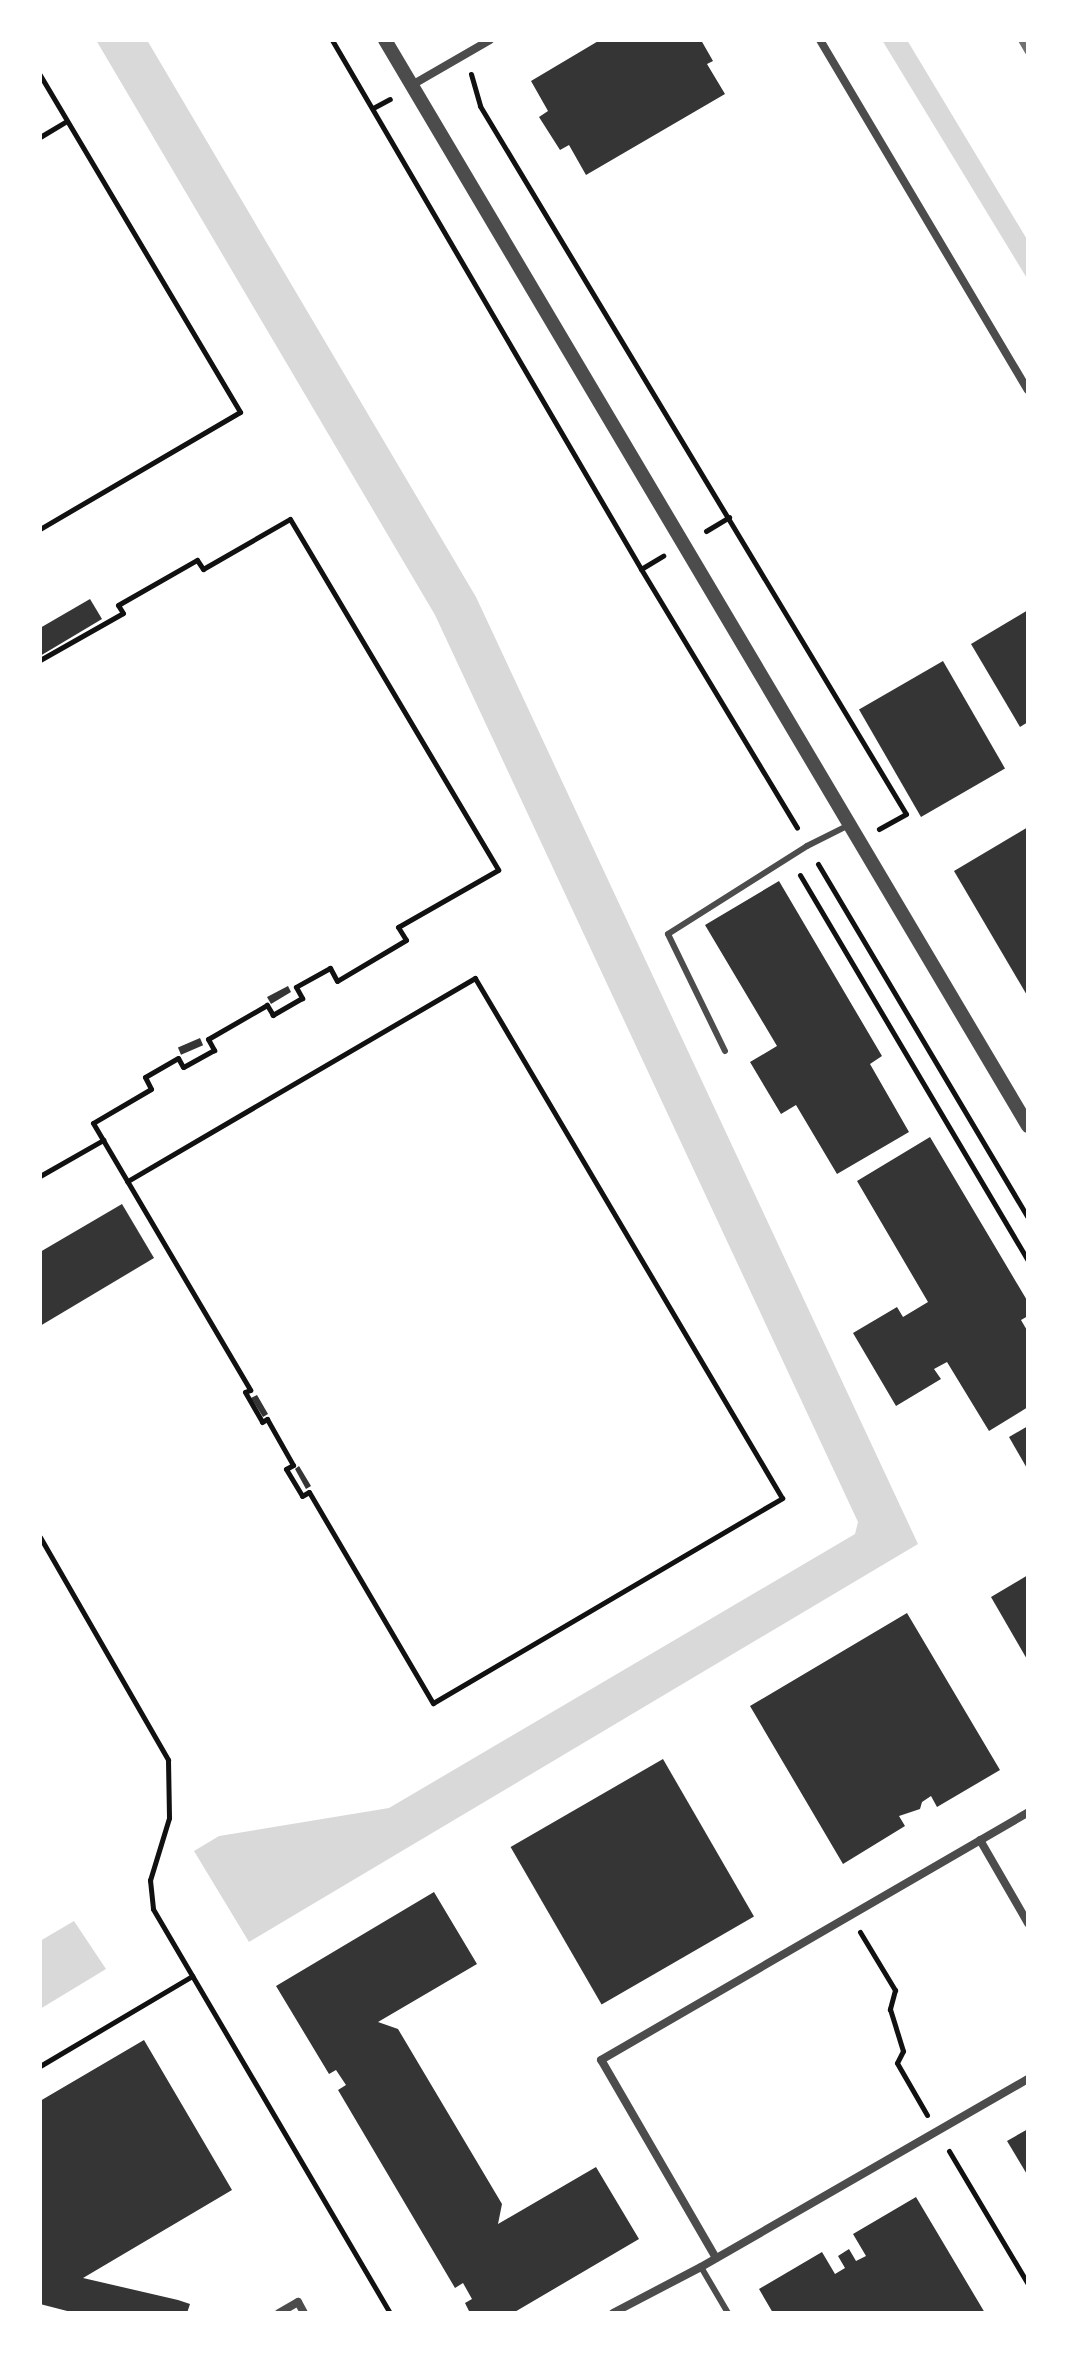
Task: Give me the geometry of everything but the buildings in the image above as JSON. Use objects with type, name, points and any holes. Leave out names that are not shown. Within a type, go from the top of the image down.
[{"type":"street","points":[[385,40],[1028,1126]]},
{"type":"street","points":[[412,85],[490,40]]},
{"type":"street","points":[[820,40],[1028,390]]},
{"type":"street","points":[[716,2258],[601,2060],[1028,1812]]},
{"type":"street","points":[[980,1840],[1028,1923]]},
{"type":"street","points":[[613,2313],[701,2267],[1028,2079]]},
{"type":"street","points":[[279,2313],[298,2302],[304,2313]]},
{"type":"lane","points":[[725,1051],[668,934],[807,846],[849,825]]},
{"type":"lane","points":[[701,2267],[728,2313]]},
{"type":"path","points":[[332,40],[641,569],[1028,1218]]},
{"type":"path","points":[[466,54],[480,106],[906,814],[878,830]]},
{"type":"path","points":[[40,75],[240,412],[40,529]]},
{"type":"path","points":[[40,137],[67,121]]},
{"type":"path","points":[[40,660],[123,613],[118,605],[197,560],[203,569],[290,519],[498,870],[398,927],[406,940],[337,981],[330,968],[296,987],[302,998],[273,1015],[267,1005],[208,1039],[214,1050],[183,1067],[178,1058],[145,1077],[151,1089],[93,1123],[127,1181],[250,1390],[245,1392],[262,1422],[267,1419],[293,1465],[286,1469],[302,1496],[309,1492],[433,1703],[782,1498],[475,978],[127,1181]]},
{"type":"path","points":[[789,857],[1028,1260]]},
{"type":"path","points":[[40,1176],[103,1140]]},
{"type":"path","points":[[40,1537],[168,1760],[169,1818],[150,1880],[153,1909],[390,2313]]},
{"type":"path","points":[[850,1914],[895,1990],[890,2009],[903,2051],[897,2063],[1028,2284]]},
{"type":"path","points":[[40,2066],[192,1976]]},
{"type":"shaded area","points":[[96,40],[147,40],[476,597],[918,1544],[249,1942],[194,1851],[219,1836],[389,1808],[855,1534],[858,1522],[435,615]]},
{"type":"shaded area","points":[[882,40],[907,40],[1028,241],[1028,280]]},
{"type":"shaded area","points":[[74,1921],[106,1969],[40,2009],[40,1941]]},
{"type":"railway","points":[[1021,40],[1028,52]]}]
